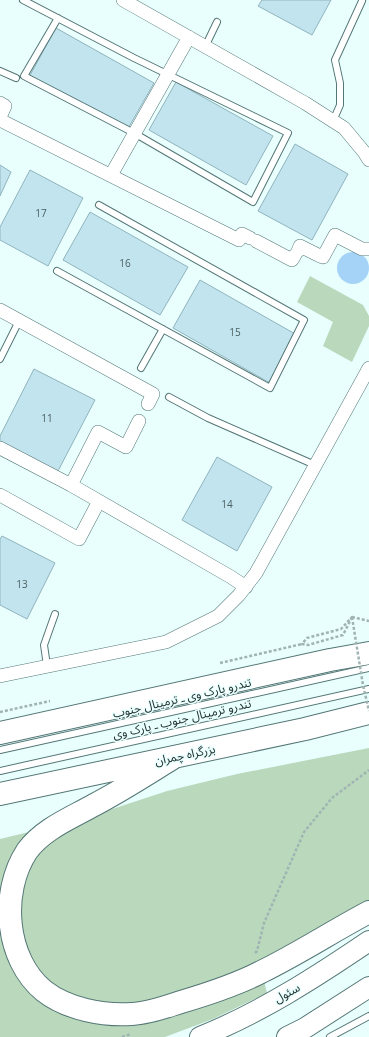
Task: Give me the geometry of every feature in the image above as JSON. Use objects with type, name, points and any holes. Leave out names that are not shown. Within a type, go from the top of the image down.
[{"type":"highway","points":[[330,660],[369,642]]},
{"type":"highway","points":[[0,733],[330,660],[369,653]]},
{"type":"highway","name":"بزرگراه چمران","points":[[0,794],[305,729],[369,712]]},
{"type":"highway","points":[[305,729],[369,728]]},
{"type":"highway","points":[[173,758],[95,805],[65,820],[46,832],[27,851],[13,876],[8,901],[9,925],[16,952],[31,976],[44,991],[71,1005],[91,1012],[133,1014],[159,1009],[199,997],[240,982],[261,972],[369,912]]},
{"type":"main road","name":"سئول","points":[[200,1037],[263,1007],[299,986],[369,941]]},
{"type":"main road","points":[[287,1037],[305,1028],[369,987]]},
{"type":"street","points":[[123,0],[305,103],[344,128],[369,160]]},
{"type":"street","points":[[111,175],[189,38]]},
{"type":"street","points":[[0,103],[5,106],[0,117]]},
{"type":"street","points":[[0,120],[239,240],[242,234],[292,260],[300,246],[323,257],[335,235],[362,249],[369,249]]},
{"type":"street","points":[[0,310],[153,394],[148,404]]},
{"type":"street","points":[[0,676],[166,642],[218,616],[239,595],[256,573],[369,368]]},
{"type":"street","points":[[70,485],[98,432],[126,447],[139,421]]},
{"type":"street","points":[[0,448],[99,501],[246,587]]},
{"type":"street","points":[[0,495],[79,539],[99,501]]},
{"type":"lane","points":[[22,0],[58,18],[134,58],[288,133],[253,202],[134,133],[24,76],[58,18]]},
{"type":"lane","points":[[333,121],[340,105],[340,83],[335,60],[362,1]]},
{"type":"lane","points":[[205,46],[217,22]]},
{"type":"lane","points":[[0,71],[16,78]]},
{"type":"lane","points":[[57,271],[270,388],[304,320],[99,204]]},
{"type":"lane","points":[[0,359],[17,325]]},
{"type":"lane","points":[[141,368],[163,329]]},
{"type":"lane","points":[[170,397],[208,418],[315,465]]},
{"type":"lane","points":[[47,666],[44,645],[55,614]]},
{"type":"lane","name":"تندرو پارک وی ـ ترمینال جنوب","points":[[0,750],[369,668]]},
{"type":"lane","name":"تندرو ترمینال جنوب ـ پارک وی","points":[[0,771],[369,689]]},
{"type":"lane","points":[[330,1037],[369,1016]]},
{"type":"path","points":[[352,617],[369,621]]},
{"type":"path","points":[[308,645],[302,644],[307,638],[341,629],[352,617]]},
{"type":"path","points":[[344,635],[352,617]]},
{"type":"path","points":[[352,617],[369,712]]},
{"type":"path","points":[[253,955],[258,951],[264,923],[304,832],[332,798],[369,770]]},
{"type":"path","points":[[122,1037],[136,1032]]},
{"type":"green space","points":[[310,276],[363,305],[369,316],[369,326],[352,362],[323,346],[333,322],[297,302]]},
{"type":"green space","points":[[369,748],[369,902],[242,971],[160,998],[125,1005],[102,1005],[80,999],[63,991],[46,978],[31,960],[20,938],[17,895],[24,872],[45,842],[94,815],[167,791],[237,774]]},
{"type":"green space","points":[[37,830],[6,870],[0,892],[0,839]]},
{"type":"green space","points":[[0,928],[6,953],[74,1016],[264,981],[267,993],[213,1019],[165,1037],[0,1037]]},
{"type":"water","points":[[350,252],[356,252],[366,259],[369,268],[368,274],[362,281],[356,284],[350,284],[340,277],[337,271],[337,265],[344,255]]},
{"type":"building","points":[[262,0],[331,0],[312,35],[258,6]]},
{"type":"building","points":[[56,28],[154,83],[126,132],[29,77]]},
{"type":"building","points":[[176,82],[273,136],[246,185],[149,130]]},
{"type":"building","points":[[295,144],[348,174],[312,240],[258,211]]},
{"type":"building","points":[[0,165],[11,172],[0,196]]},
{"type":"building","points":[[30,170],[83,198],[48,266],[0,240],[0,227]]},
{"type":"building","points":[[90,212],[188,267],[160,315],[63,260]]},
{"type":"building","points":[[200,280],[297,335],[270,383],[173,328]]},
{"type":"building","points":[[34,369],[95,400],[58,471],[0,441],[0,436]]},
{"type":"building","points":[[217,457],[272,487],[237,551],[182,520]]},
{"type":"building","points":[[2,536],[55,563],[27,619],[0,605],[0,539]]}]
